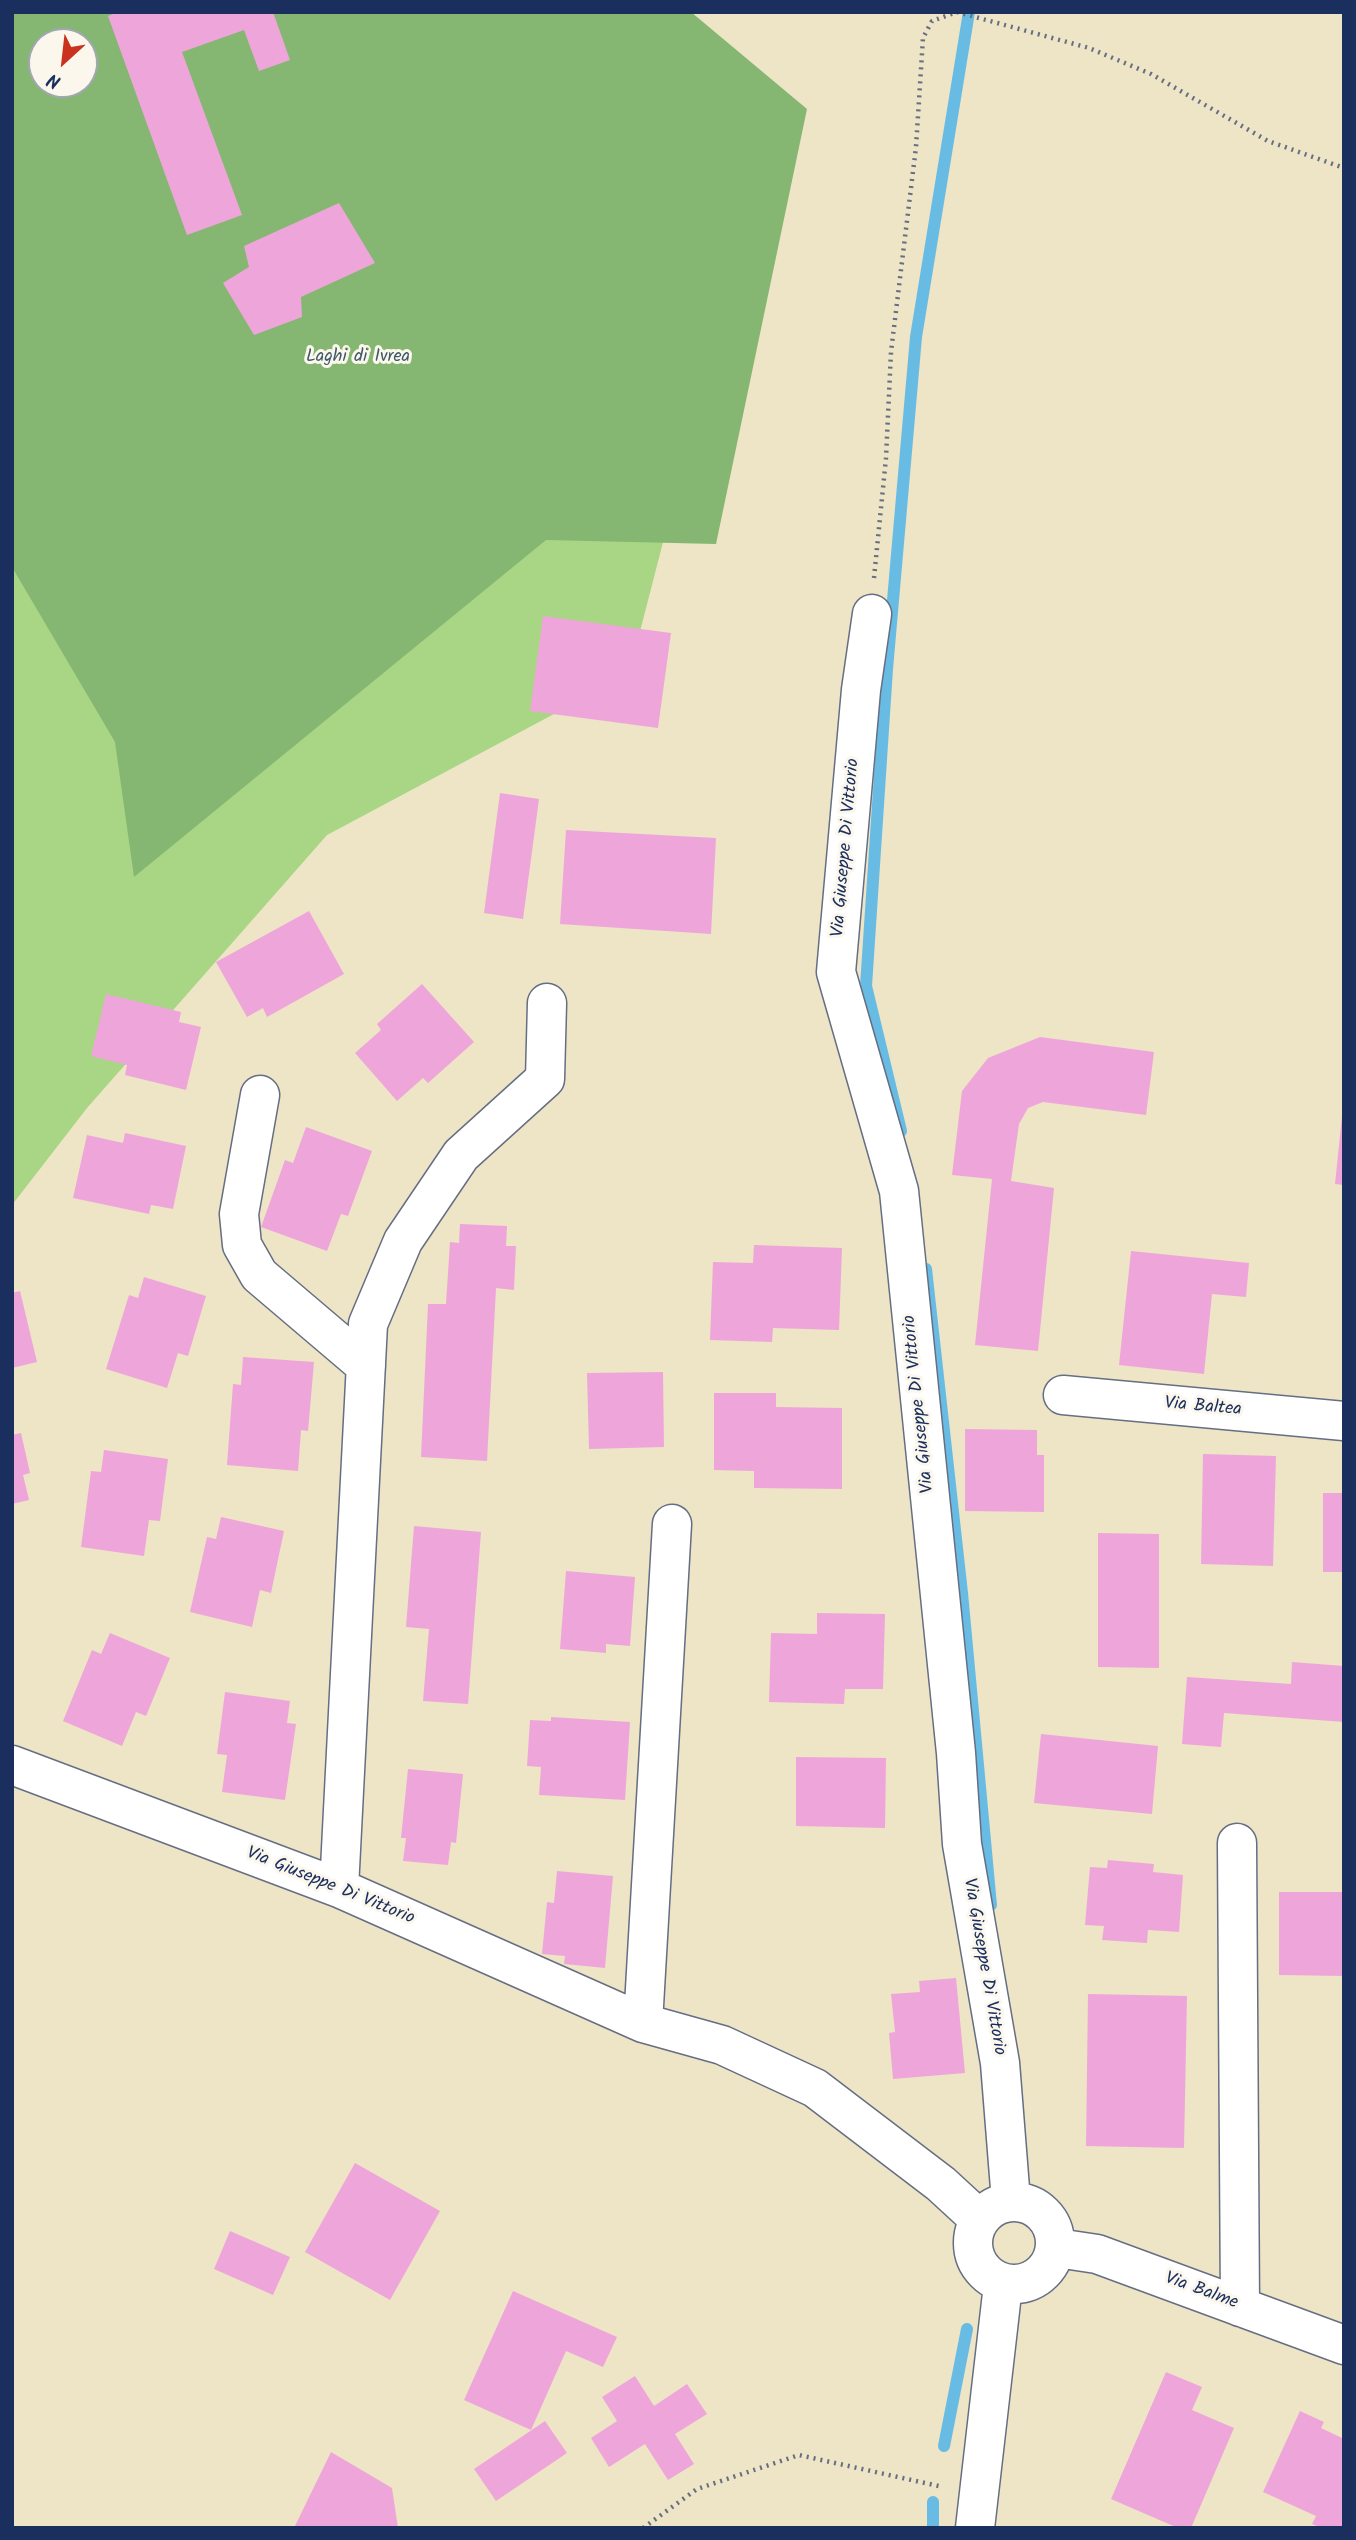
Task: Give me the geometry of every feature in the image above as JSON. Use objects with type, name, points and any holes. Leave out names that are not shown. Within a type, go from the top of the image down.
[{"type":"street","name":"Via Giuseppe Di Vittorio","points":[[12,1765],[339,1888],[643,2023],[722,2045],[815,2088],[941,2184],[995,2210],[1000,2063],[962,1844],[956,1753],[899,1191],[836,972],[861,690],[872,614]]},
{"type":"street","points":[[339,1888],[368,1324],[403,1241],[461,1154],[545,1079],[547,1003]]},
{"type":"street","points":[[260,1096],[239,1214],[242,1245],[259,1275],[366,1366]]},
{"type":"street","name":"Via Baltea","points":[[1063,1395],[1344,1421]]},
{"type":"street","points":[[643,2023],[672,1524]]},
{"type":"street","points":[[1237,1843],[1240,2307]]},
{"type":"street","points":[[1035,2206],[1052,2224],[1056,2248],[1048,2270],[1027,2284],[1003,2285],[981,2270],[972,2245],[995,2210],[1035,2206]]},
{"type":"street","name":"Via Balme","points":[[1056,2248],[1097,2254],[1344,2345]]},
{"type":"street","points":[[977,2512],[1003,2285]]},
{"type":"path","points":[[872,614],[886,458],[891,352],[916,147],[923,38],[932,21],[957,12],[1101,53],[1151,74],[1268,141],[1344,168]]},
{"type":"path","points":[[643,2528],[697,2489],[799,2455],[977,2512]]},
{"type":"green space","name":"Laghi di Ivrea","points":[[12,12],[559,12],[677,488],[629,674],[327,835],[87,1108],[12,1205]]},
{"type":"green space","name":"Laghi di Ivrea","points":[[12,12],[691,12],[807,109],[716,544],[546,540],[134,877],[115,742],[12,567]]},
{"type":"building","points":[[118,12],[273,12],[290,60],[259,71],[244,30],[182,52],[242,215],[187,235],[108,16]]},
{"type":"building","points":[[339,203],[375,263],[301,297],[302,317],[254,335],[223,283],[249,267],[244,246]]},
{"type":"building","points":[[543,616],[671,633],[658,728],[530,711]]},
{"type":"building","points":[[500,793],[539,799],[523,919],[484,913]]},
{"type":"building","points":[[566,830],[716,838],[711,934],[560,924]]},
{"type":"building","points":[[309,911],[344,974],[267,1017],[263,1008],[247,1017],[216,962]]},
{"type":"building","points":[[422,984],[474,1042],[428,1083],[423,1078],[397,1101],[355,1053],[381,1030],[377,1024]]},
{"type":"building","points":[[106,994],[181,1012],[179,1022],[201,1027],[186,1090],[125,1075],[127,1065],[91,1056]]},
{"type":"building","points":[[1040,1037],[1154,1052],[1146,1115],[1043,1102],[1028,1108],[1019,1124],[1011,1181],[1054,1188],[1038,1351],[975,1345],[992,1179],[952,1175],[962,1091],[988,1058]]},
{"type":"building","points":[[1344,1116],[1344,1185],[1335,1184]]},
{"type":"building","points":[[306,1127],[372,1151],[348,1216],[341,1214],[327,1251],[261,1227],[285,1160],[293,1163]]},
{"type":"building","points":[[125,1133],[186,1146],[173,1209],[151,1205],[149,1214],[73,1198],[87,1135],[123,1143]]},
{"type":"building","points":[[460,1224],[507,1226],[506,1246],[516,1246],[514,1290],[496,1288],[487,1461],[421,1457],[428,1304],[446,1304],[450,1242],[459,1243]]},
{"type":"building","points":[[754,1245],[842,1248],[839,1330],[773,1328],[772,1342],[710,1340],[713,1262],[753,1263]]},
{"type":"building","points":[[1131,1251],[1249,1263],[1246,1297],[1212,1294],[1204,1374],[1119,1365]]},
{"type":"building","points":[[144,1277],[206,1296],[188,1356],[178,1353],[167,1388],[106,1369],[129,1295],[138,1298]]},
{"type":"building","points":[[20,1291],[37,1362],[12,1368],[12,1293]]},
{"type":"building","points":[[243,1357],[314,1362],[308,1431],[301,1430],[298,1471],[227,1465],[233,1384],[241,1385]]},
{"type":"building","points":[[663,1372],[664,1447],[589,1449],[587,1373]]},
{"type":"building","points":[[714,1393],[776,1393],[776,1407],[842,1408],[842,1489],[754,1488],[754,1471],[714,1470]]},
{"type":"building","points":[[965,1429],[1037,1430],[1037,1455],[1044,1455],[1044,1512],[965,1511]]},
{"type":"building","points":[[21,1433],[30,1473],[23,1475],[29,1500],[12,1504],[12,1435]]},
{"type":"building","points":[[104,1450],[168,1459],[160,1521],[149,1520],[144,1556],[81,1547],[91,1471],[101,1472]]},
{"type":"building","points":[[1203,1454],[1276,1456],[1273,1566],[1201,1564]]},
{"type":"building","points":[[1323,1493],[1344,1493],[1344,1572],[1323,1572]]},
{"type":"building","points":[[221,1517],[284,1531],[271,1593],[260,1590],[252,1627],[190,1612],[207,1537],[216,1539]]},
{"type":"building","points":[[414,1526],[481,1532],[468,1704],[423,1701],[429,1629],[406,1627]]},
{"type":"building","points":[[1098,1533],[1159,1534],[1159,1668],[1098,1667]]},
{"type":"building","points":[[566,1571],[635,1577],[630,1646],[606,1644],[606,1653],[560,1649]]},
{"type":"building","points":[[817,1613],[885,1614],[883,1689],[845,1689],[844,1704],[769,1702],[771,1633],[817,1634]]},
{"type":"building","points":[[110,1633],[170,1658],[146,1716],[136,1712],[122,1746],[63,1721],[92,1650],[101,1654]]},
{"type":"building","points":[[1292,1662],[1344,1666],[1344,1722],[1224,1713],[1221,1747],[1182,1744],[1187,1677],[1291,1684]]},
{"type":"building","points":[[225,1692],[290,1701],[287,1723],[296,1724],[285,1800],[222,1792],[227,1755],[217,1754]]},
{"type":"building","points":[[551,1717],[630,1722],[625,1800],[539,1795],[541,1767],[527,1766],[530,1720],[551,1721]]},
{"type":"building","points":[[1041,1734],[1158,1746],[1152,1814],[1034,1803]]},
{"type":"building","points":[[796,1757],[886,1758],[885,1828],[796,1826]]},
{"type":"building","points":[[408,1769],[463,1774],[456,1843],[451,1842],[448,1865],[403,1861],[406,1838],[401,1838]]},
{"type":"building","points":[[1108,1860],[1154,1864],[1153,1872],[1183,1875],[1179,1932],[1148,1930],[1147,1943],[1102,1940],[1104,1926],[1085,1925],[1090,1867],[1107,1868]]},
{"type":"building","points":[[557,1871],[613,1876],[605,1968],[564,1964],[565,1956],[542,1954],[547,1902],[554,1903]]},
{"type":"building","points":[[1279,1892],[1344,1892],[1344,1976],[1279,1975]]},
{"type":"building","points":[[956,1978],[965,2073],[893,2079],[889,2033],[895,2032],[891,1994],[920,1992],[919,1981]]},
{"type":"building","points":[[1088,1994],[1187,1996],[1184,2148],[1086,2146]]},
{"type":"building","points":[[355,2163],[440,2211],[390,2300],[305,2252]]},
{"type":"building","points":[[230,2231],[290,2257],[273,2295],[214,2269]]},
{"type":"building","points":[[513,2291],[617,2337],[603,2367],[566,2351],[531,2430],[464,2400]]},
{"type":"building","points":[[1166,2372],[1202,2387],[1192,2410],[1234,2428],[1191,2528],[1178,2528],[1111,2499]]},
{"type":"building","points":[[635,2376],[654,2406],[687,2384],[707,2414],[675,2434],[694,2464],[668,2480],[645,2444],[609,2467],[591,2438],[617,2421],[602,2397]]},
{"type":"building","points":[[1300,2411],[1324,2422],[1321,2428],[1344,2439],[1344,2528],[1322,2528],[1312,2524],[1316,2516],[1263,2492]]},
{"type":"building","points":[[545,2421],[567,2453],[496,2501],[474,2469]]},
{"type":"building","points":[[331,2452],[392,2488],[398,2528],[294,2528]]},
{"type":"waterway","points":[[901,1131],[866,986],[887,669],[916,337],[969,12]]},
{"type":"waterway","points":[[926,1269],[962,1593],[991,1905]]},
{"type":"waterway","points":[[944,2446],[967,2329]]},
{"type":"waterway","points":[[933,2502],[933,2528]]}]
